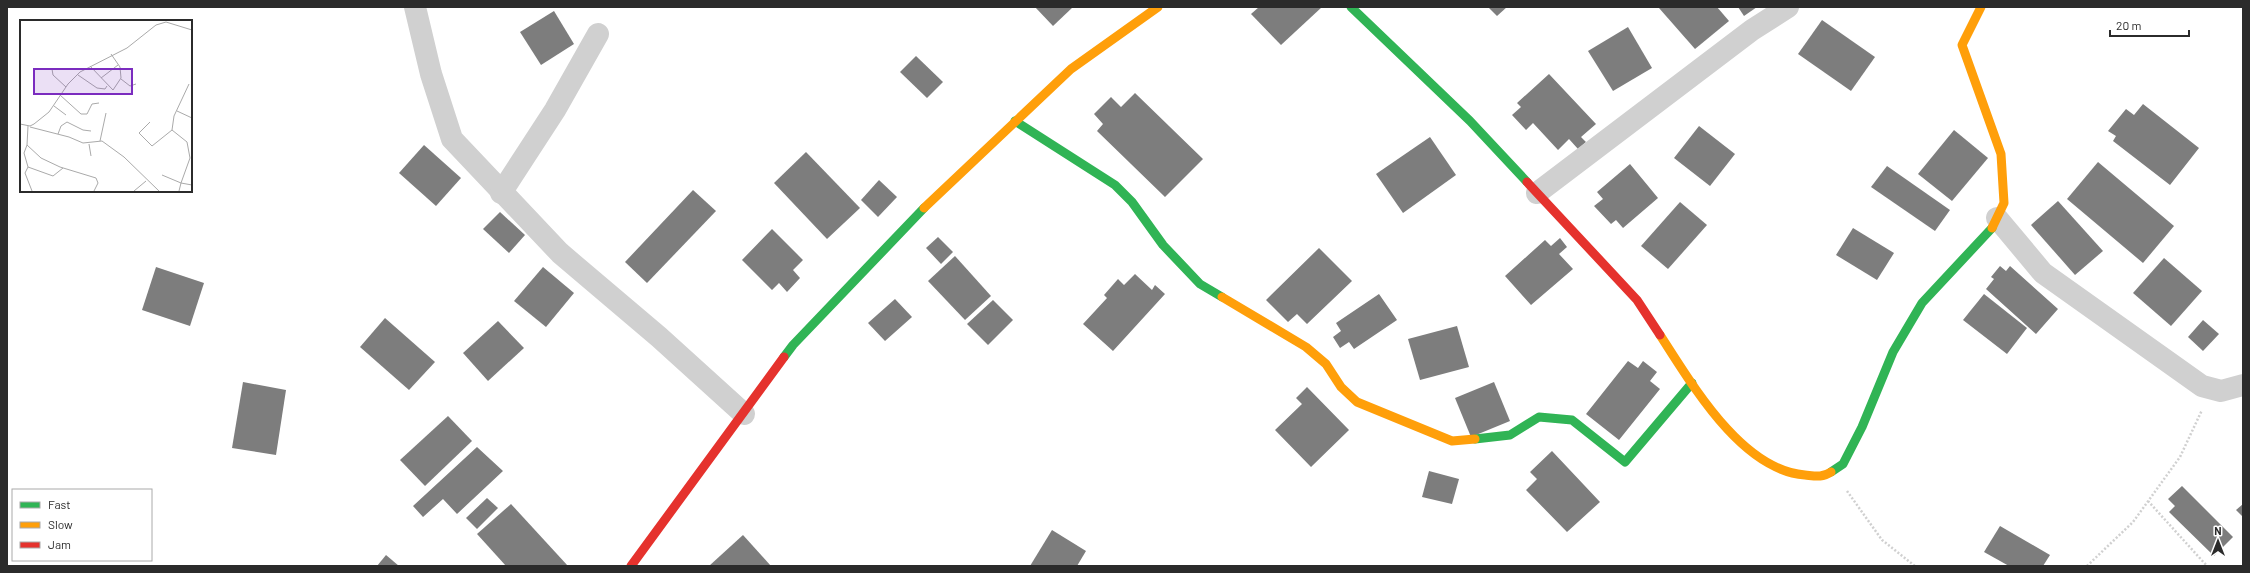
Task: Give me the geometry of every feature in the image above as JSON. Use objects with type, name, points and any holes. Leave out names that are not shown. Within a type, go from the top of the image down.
[{"type":"street","points":[[415,7],[431,74],[452,139],[501,193],[560,253],[659,337],[744,414]]},
{"type":"street","points":[[631,566],[744,414],[793,345],[917,215],[1071,69],[1158,7]]},
{"type":"street","points":[[1351,7],[1470,121],[1637,300],[1692,383],[1730,432],[1757,456],[1790,474],[1824,477],[1843,464],[1862,427],[1893,352],[1922,303],[1993,227],[2004,203],[2001,154],[1962,44],[1982,7]]},
{"type":"street","points":[[1537,193],[1752,30],[1788,7]]},
{"type":"street","points":[[501,193],[555,110],[598,34]]},
{"type":"street","points":[[1015,121],[1115,185],[1132,202],[1163,245],[1200,284],[1306,347],[1326,364],[1341,387],[1357,402],[1452,441],[1510,435],[1539,417],[1572,420],[1625,462],[1692,383]]},
{"type":"street","points":[[1997,218],[2043,273],[2190,378],[2202,386],[2221,391],[2243,385]]},
{"type":"path","points":[[2087,566],[2133,522],[2180,457],[2212,388]]},
{"type":"path","points":[[1832,471],[1882,540],[1915,566]]},
{"type":"path","points":[[2148,501],[2207,566]]},
{"type":"building","points":[[1035,7],[1073,7],[1053,26]]},
{"type":"building","points":[[1259,7],[1322,7],[1281,45],[1251,14]]},
{"type":"building","points":[[1488,7],[1507,7],[1497,16]]},
{"type":"building","points":[[1717,7],[1729,21],[1695,49],[1659,8]]},
{"type":"building","points":[[1738,7],[1757,7],[1744,16]]},
{"type":"building","points":[[554,11],[574,44],[541,65],[520,32]]},
{"type":"building","points":[[1822,20],[1875,57],[1851,91],[1798,54]]},
{"type":"building","points":[[1628,27],[1652,68],[1613,91],[1588,51]]},
{"type":"building","points":[[916,56],[943,82],[927,98],[900,72]]},
{"type":"building","points":[[1549,74],[1596,124],[1581,137],[1586,142],[1578,149],[1569,139],[1558,150],[1533,123],[1526,130],[1512,115],[1521,107],[1517,103]]},
{"type":"building","points":[[1135,93],[1203,159],[1165,197],[1097,131],[1103,124],[1094,114],[1111,97],[1121,107]]},
{"type":"building","points":[[2143,104],[2199,148],[2170,185],[2113,141],[2116,136],[2108,131],[2126,109],[2134,115]]},
{"type":"building","points":[[1699,126],[1735,154],[1710,186],[1674,158]]},
{"type":"building","points":[[1954,130],[1988,158],[1952,201],[1918,174]]},
{"type":"building","points":[[1430,137],[1456,175],[1403,213],[1376,174]]},
{"type":"building","points":[[424,145],[461,178],[436,206],[399,173]]},
{"type":"building","points":[[806,152],[860,208],[827,239],[774,183]]},
{"type":"building","points":[[2098,162],[2174,226],[2143,263],[2067,199]]},
{"type":"building","points":[[1630,164],[1658,198],[1623,228],[1616,220],[1611,224],[1594,206],[1603,199],[1597,192]]},
{"type":"building","points":[[1887,166],[1950,210],[1935,231],[1871,187]]},
{"type":"building","points":[[879,180],[897,197],[878,217],[861,200]]},
{"type":"building","points":[[693,190],[716,211],[647,283],[625,262]]},
{"type":"building","points":[[2058,201],[2103,251],[2075,275],[2031,225]]},
{"type":"building","points":[[1680,202],[1707,225],[1668,269],[1641,246]]},
{"type":"building","points":[[500,212],[525,235],[509,253],[483,229]]},
{"type":"building","points":[[1853,228],[1894,253],[1877,280],[1836,255]]},
{"type":"building","points":[[772,229],[803,260],[793,270],[800,278],[787,292],[779,283],[772,290],[742,260]]},
{"type":"building","points":[[938,237],[953,252],[941,264],[926,248]]},
{"type":"building","points":[[1560,238],[1567,247],[1559,254],[1573,269],[1531,305],[1505,276],[1545,240],[1551,246]]},
{"type":"building","points":[[1319,248],[1352,281],[1307,324],[1297,314],[1288,322],[1266,300]]},
{"type":"building","points":[[955,256],[991,296],[965,320],[928,281]]},
{"type":"building","points":[[2164,258],[2202,291],[2171,326],[2133,293]]},
{"type":"building","points":[[2000,266],[2006,271],[2010,266],[2058,309],[2036,334],[1986,289],[1994,279],[1991,277]]},
{"type":"building","points":[[156,267],[204,283],[190,326],[142,310]]},
{"type":"building","points":[[543,267],[574,293],[546,327],[514,301]]},
{"type":"building","points":[[1135,274],[1152,290],[1155,285],[1165,294],[1113,351],[1083,324],[1107,298],[1104,295],[1118,279],[1124,285]]},
{"type":"building","points":[[1379,294],[1397,320],[1354,349],[1349,342],[1340,348],[1333,337],[1341,331],[1336,323]]},
{"type":"building","points":[[1984,294],[2027,328],[2007,354],[1963,320]]},
{"type":"building","points":[[895,299],[912,317],[885,341],[868,323]]},
{"type":"building","points":[[993,300],[1013,320],[988,345],[967,324]]},
{"type":"building","points":[[385,318],[435,362],[409,390],[360,347]]},
{"type":"building","points":[[2203,320],[2219,334],[2203,351],[2188,337]]},
{"type":"building","points":[[498,321],[524,348],[488,381],[463,353]]},
{"type":"building","points":[[1457,326],[1469,367],[1420,380],[1408,339]]},
{"type":"building","points":[[1628,361],[1638,368],[1643,361],[1657,372],[1650,381],[1660,389],[1619,440],[1586,414]]},
{"type":"building","points":[[243,382],[286,390],[276,455],[232,448]]},
{"type":"building","points":[[1494,382],[1510,421],[1471,437],[1455,398]]},
{"type":"building","points":[[1307,387],[1349,430],[1311,467],[1275,430],[1302,404],[1296,398]]},
{"type":"building","points":[[448,416],[472,441],[425,486],[400,460]]},
{"type":"building","points":[[477,447],[503,471],[457,514],[443,499],[423,517],[413,506]]},
{"type":"building","points":[[1552,451],[1600,502],[1567,532],[1526,490],[1537,479],[1530,472]]},
{"type":"building","points":[[1429,471],[1459,479],[1452,504],[1422,497]]},
{"type":"building","points":[[2182,486],[2233,537],[2214,556],[2169,512],[2175,506],[2168,499]]},
{"type":"building","points":[[487,498],[498,508],[477,529],[466,518]]},
{"type":"building","points":[[511,504],[568,566],[506,566],[477,534]]},
{"type":"building","points":[[2243,504],[2243,517],[2236,510]]},
{"type":"building","points":[[2000,526],[2050,555],[2043,566],[2009,566],[1984,552]]},
{"type":"building","points":[[1052,530],[1086,551],[1077,566],[1030,566]]},
{"type":"building","points":[[743,535],[771,566],[709,566]]},
{"type":"building","points":[[386,555],[399,566],[377,566]]},
{"type":"traffic: fast","points":[[1351,7],[1470,121],[1527,182]]},
{"type":"traffic: fast","points":[[1015,121],[1115,185],[1132,202],[1163,245],[1200,284],[1222,297]]},
{"type":"traffic: fast","points":[[784,357],[793,345],[924,208]]},
{"type":"traffic: fast","points":[[1831,472],[1843,464],[1862,427],[1893,352],[1922,303],[1992,228]]},
{"type":"traffic: fast","points":[[1475,439],[1510,435],[1539,417],[1572,420],[1625,462],[1692,383]]},
{"type":"traffic: slow","points":[[924,208],[1071,69],[1158,7]]},
{"type":"traffic: slow","points":[[1981,7],[1962,45],[2001,154],[2004,203],[1992,228]]},
{"type":"traffic: slow","points":[[1222,297],[1306,347],[1326,364],[1341,387],[1357,402],[1452,441],[1475,439]]},
{"type":"traffic: slow","points":[[1660,335],[1687,377],[1720,422],[1739,441],[1760,458],[1782,470],[1805,475],[1821,476],[1831,472]]},
{"type":"traffic: jam","points":[[1527,182],[1637,300],[1660,335]]},
{"type":"traffic: jam","points":[[631,566],[784,357]]}]
